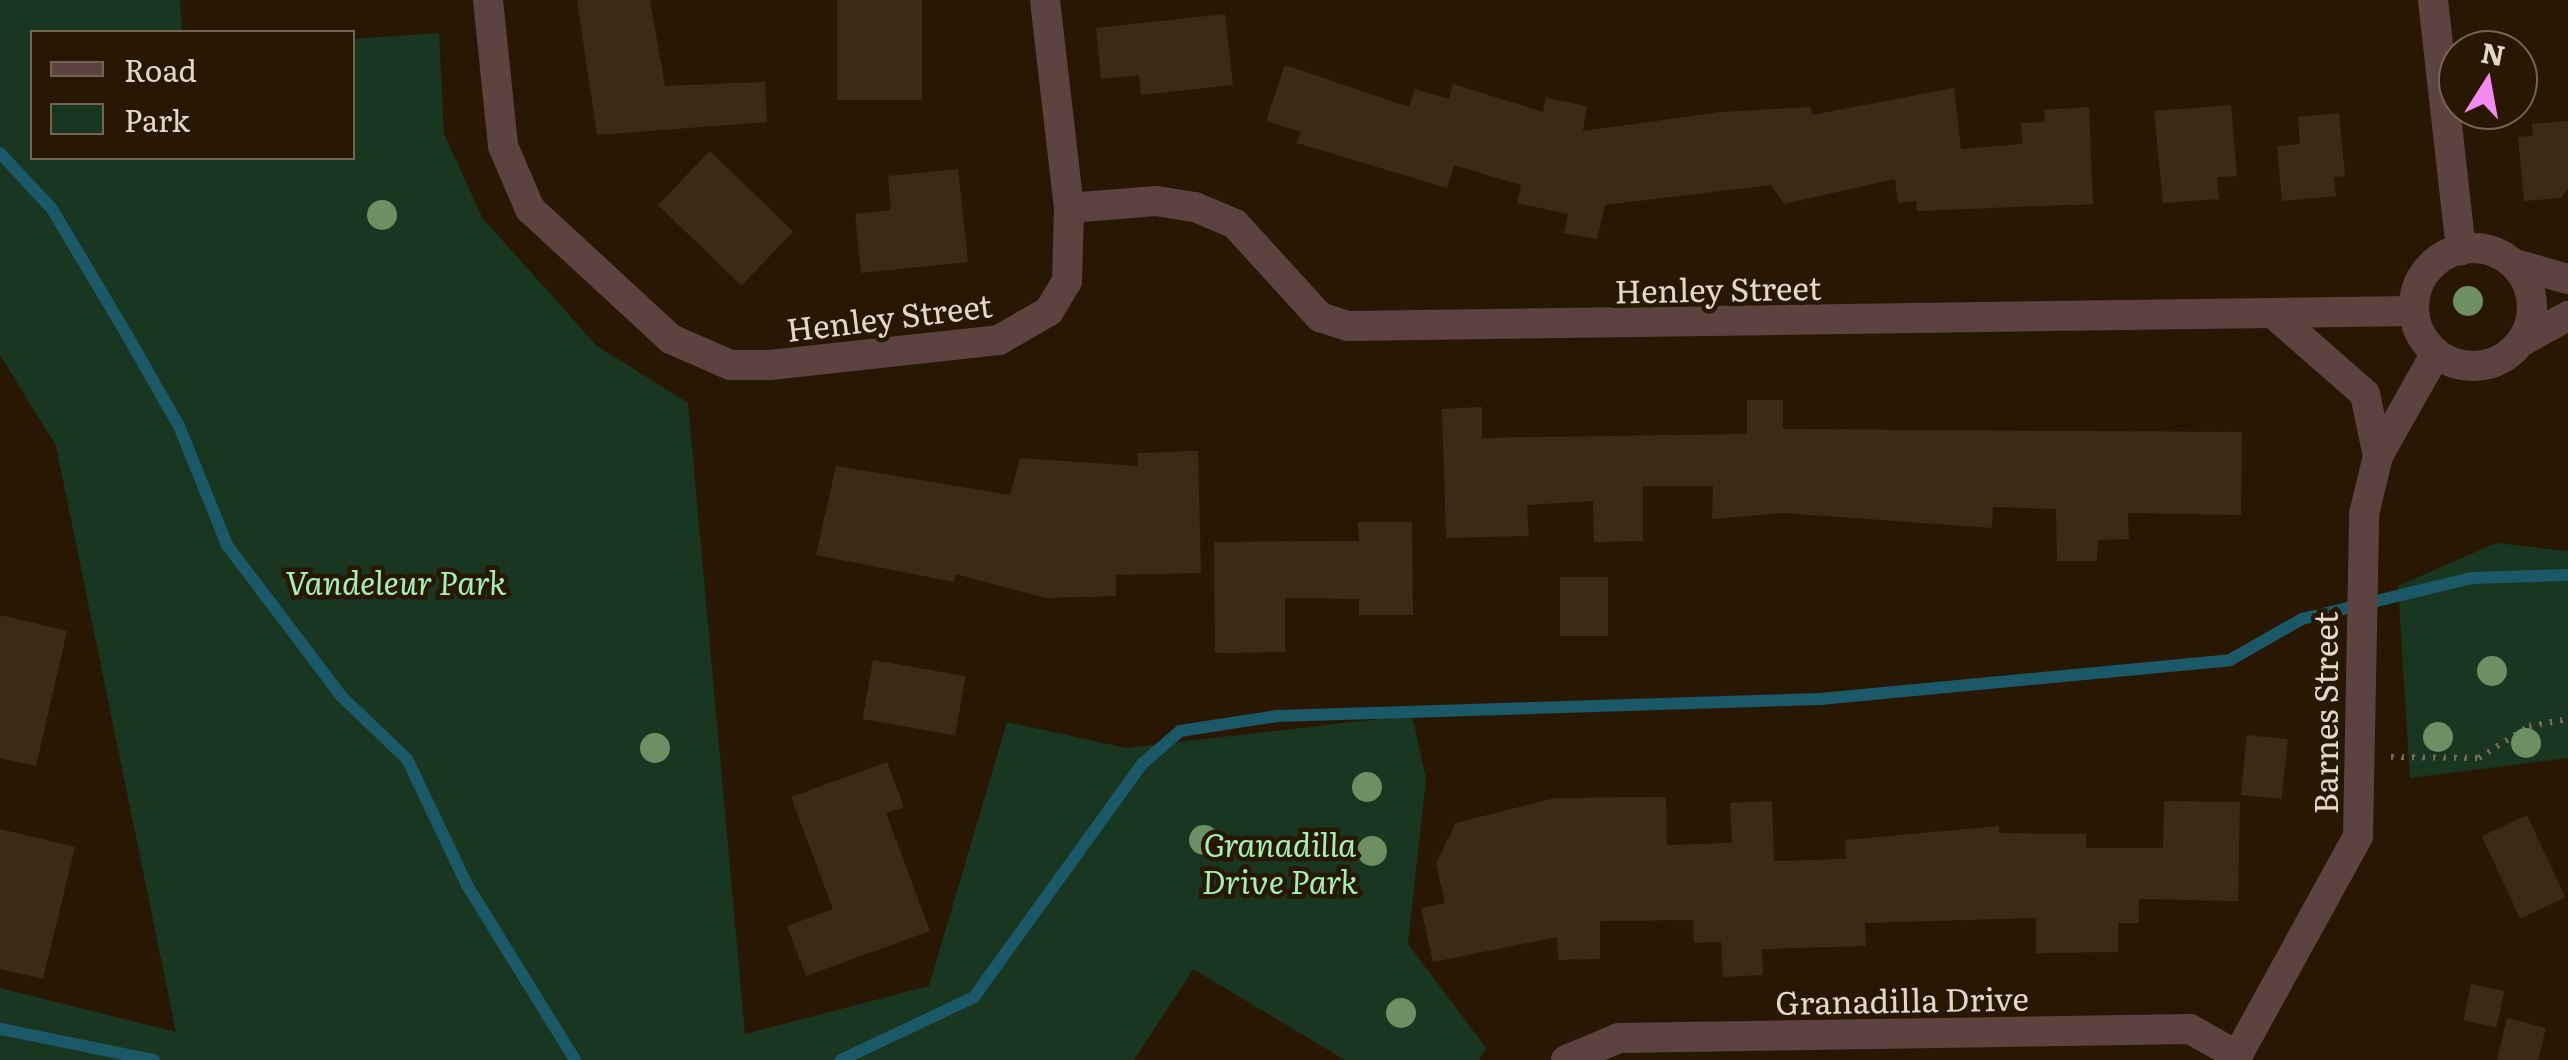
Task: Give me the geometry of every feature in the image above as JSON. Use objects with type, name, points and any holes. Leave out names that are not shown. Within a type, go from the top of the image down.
[{"type":"street","name":"Henley Street","points":[[488,0],[503,146],[530,209],[671,339],[730,365],[999,340],[1049,311],[1067,281],[1069,208],[1156,200],[1196,208],[1235,224],[1320,317],[1348,326],[2276,316],[2414,311]]},
{"type":"street","points":[[1045,0],[1069,208]]},
{"type":"street","points":[[2433,0],[2461,250]]},
{"type":"street","points":[[2568,279],[2461,250],[2429,267],[2414,311],[2436,353],[2475,366],[2568,316]]},
{"type":"street","points":[[2514,264],[2532,302],[2521,342]]},
{"type":"street","name":"Barnes Street","points":[[2276,316],[2366,394],[2378,456]]},
{"type":"street","name":"Barnes Street","points":[[2236,1058],[2344,873],[2365,806],[2359,552],[2378,456],[2436,353]]},
{"type":"street","name":"Granadilla Drive","points":[[1566,1060],[1619,1038],[2190,1030],[2236,1058]]},
{"type":"path","points":[[2365,761],[2479,758],[2529,726],[2568,718]]},
{"type":"green space","name":"Vandeleur Park","points":[[0,0],[180,0],[182,30],[30,30],[30,160],[355,160],[355,39],[439,33],[444,134],[483,219],[597,346],[688,403],[745,1034],[929,986],[1007,722],[1126,748],[1412,715],[1426,779],[1408,944],[1486,1048],[1479,1060],[1345,1060],[1193,969],[1134,1060],[0,1060],[0,988],[176,1032],[56,446],[0,355]]},
{"type":"green space","points":[[2496,543],[2568,551],[2568,758],[2410,778],[2398,586]]},
{"type":"building","points":[[577,0],[650,0],[665,86],[765,82],[767,122],[597,135]]},
{"type":"building","points":[[837,0],[922,0],[922,100],[837,100]]},
{"type":"building","points":[[1225,14],[1233,85],[1141,95],[1139,75],[1101,79],[1096,28]]},
{"type":"building","points":[[1285,65],[1409,107],[1415,89],[1449,99],[1453,84],[1543,112],[1546,98],[1587,106],[1583,131],[1720,112],[1811,107],[1812,115],[1954,88],[1961,149],[2022,144],[2021,123],[2045,122],[2044,110],[2089,107],[2093,204],[1917,211],[1916,201],[1898,203],[1895,179],[1784,204],[1771,185],[1605,205],[1597,239],[1564,233],[1568,214],[1517,203],[1521,185],[1454,165],[1447,188],[1297,143],[1301,132],[1266,121]]},
{"type":"building","points":[[2231,105],[2237,176],[2217,177],[2219,199],[2163,203],[2154,111]]},
{"type":"building","points":[[2339,113],[2345,176],[2334,177],[2336,196],[2282,201],[2277,146],[2300,144],[2298,117]]},
{"type":"building","points":[[2568,121],[2568,188],[2561,198],[2524,201],[2518,137],[2533,136],[2538,124]]},
{"type":"building","points":[[710,151],[793,232],[741,286],[658,205]]},
{"type":"building","points":[[958,169],[968,262],[861,273],[855,214],[891,210],[888,176]]},
{"type":"building","points":[[1747,400],[1783,400],[1783,429],[2242,432],[2241,515],[2128,513],[2129,539],[2098,540],[2097,561],[2057,561],[2056,509],[1993,507],[1992,528],[1783,513],[1712,519],[1713,486],[1643,486],[1643,541],[1594,542],[1593,501],[1527,505],[1529,536],[1446,538],[1442,409],[1482,407],[1482,438],[1747,434]]},
{"type":"building","points":[[1198,451],[1201,573],[1116,575],[1116,596],[1045,598],[956,574],[954,582],[816,555],[836,466],[1010,495],[1020,458],[1138,466],[1138,453]]},
{"type":"building","points":[[1358,522],[1412,522],[1413,615],[1359,615],[1359,599],[1285,598],[1285,652],[1215,653],[1214,542],[1359,541]]},
{"type":"building","points":[[1560,577],[1608,577],[1608,636],[1560,636]]},
{"type":"building","points":[[0,615],[67,631],[36,766],[0,758]]},
{"type":"building","points":[[873,660],[966,676],[955,735],[863,719]]},
{"type":"building","points":[[2247,735],[2288,739],[2282,799],[2241,795]]},
{"type":"building","points":[[887,762],[904,807],[886,813],[930,931],[806,976],[787,926],[833,909],[791,797]]},
{"type":"building","points":[[1666,797],[1667,845],[1732,843],[1730,803],[1772,801],[1774,861],[1846,859],[1845,840],[1999,826],[1999,833],[2086,834],[2086,848],[2163,848],[2164,801],[2240,802],[2238,901],[2139,899],[2139,923],[2118,923],[2118,952],[2036,953],[2036,918],[1865,923],[1866,946],[1762,949],[1763,975],[1723,977],[1721,942],[1694,943],[1693,920],[1600,921],[1600,959],[1558,960],[1557,937],[1433,962],[1421,908],[1445,903],[1436,863],[1456,823],[1555,798]]},
{"type":"building","points":[[2527,815],[2565,897],[2520,919],[2482,836]]},
{"type":"building","points":[[0,829],[75,847],[43,979],[0,969]]},
{"type":"building","points":[[2471,984],[2504,991],[2497,1027],[2463,1020]]},
{"type":"building","points":[[2507,1018],[2546,1028],[2538,1060],[2497,1060]]},
{"type":"waterway","points":[[0,153],[52,209],[127,335],[179,426],[227,545],[341,696],[407,759],[467,885],[575,1060]]},
{"type":"waterway","points":[[841,1060],[974,997],[1143,763],[1180,731],[1277,716],[1820,699],[2230,660],[2302,619],[2472,578],[2568,575]]},
{"type":"waterway","points":[[0,1029],[154,1060]]},
{"type":"park label","name":"Granadilla Drive Park","points":[[1280,862]]}]
